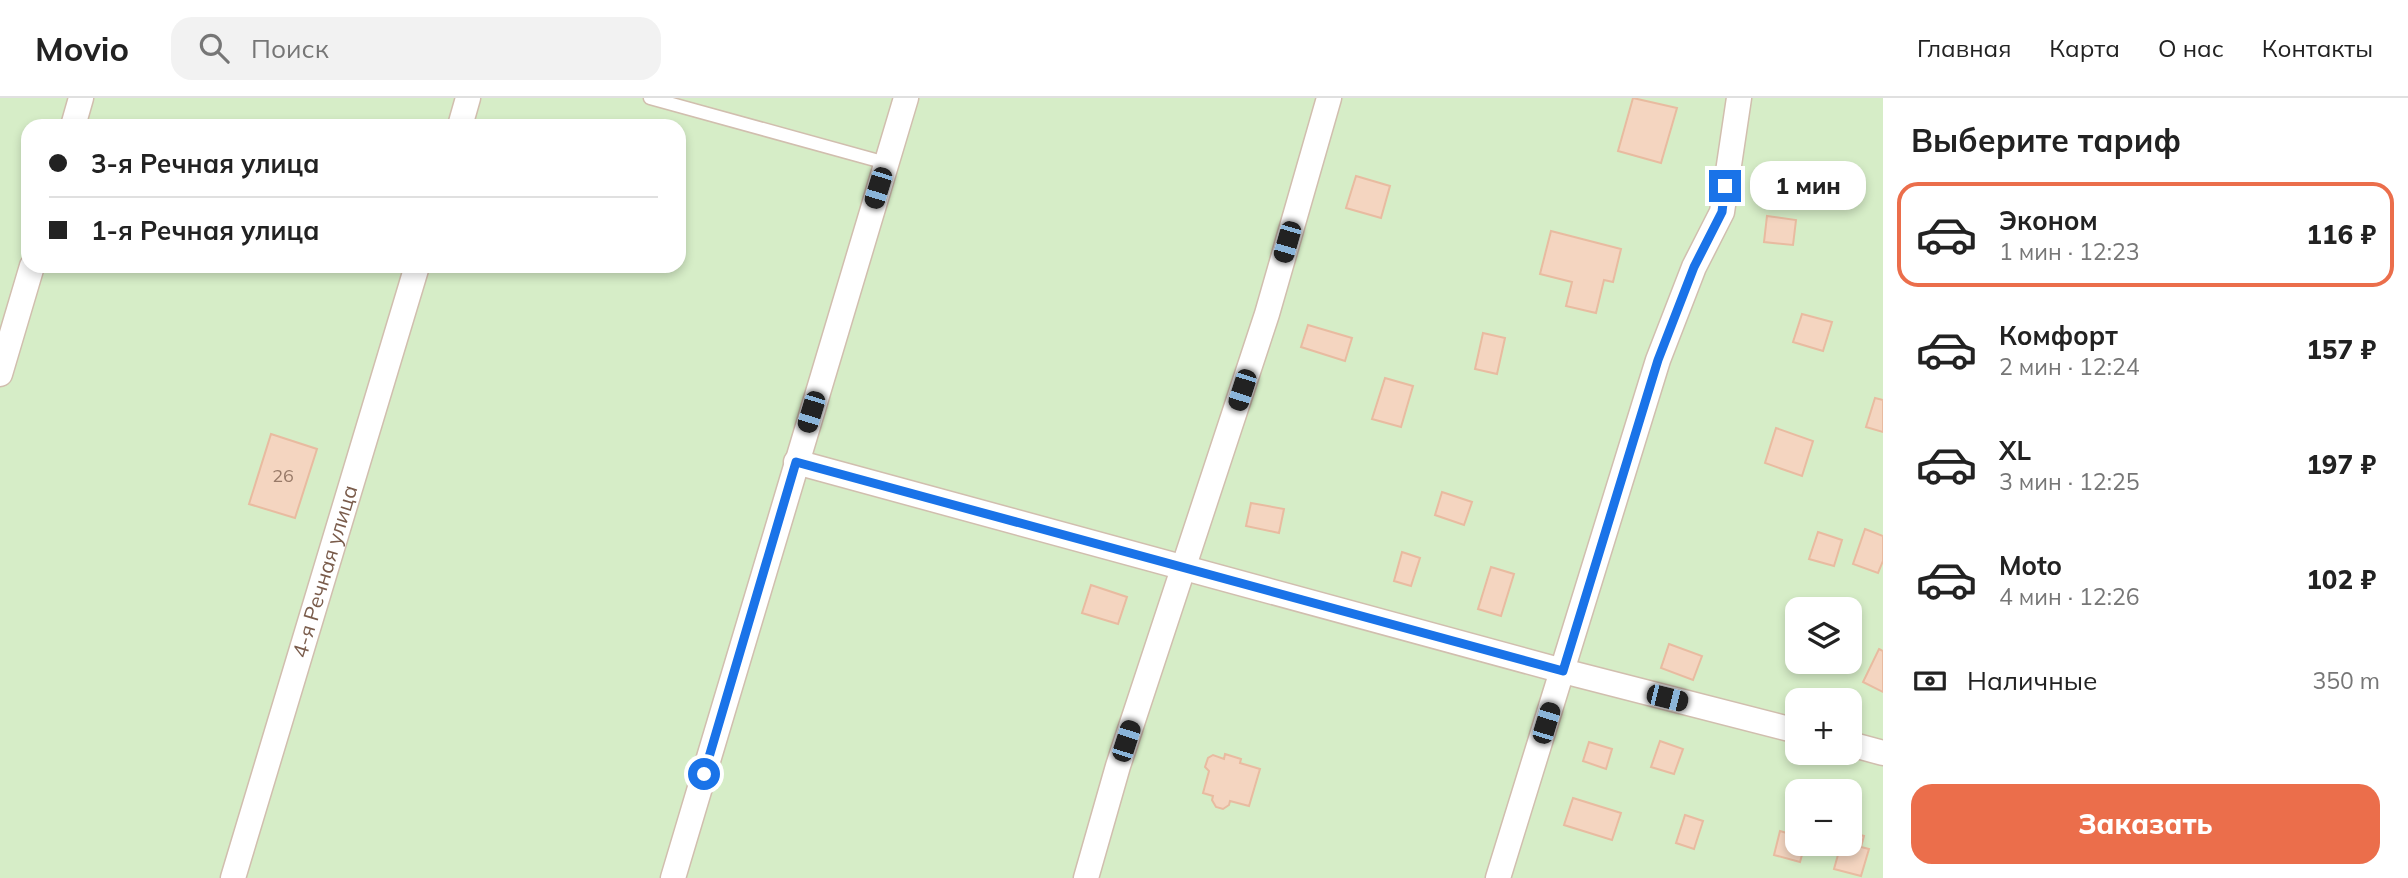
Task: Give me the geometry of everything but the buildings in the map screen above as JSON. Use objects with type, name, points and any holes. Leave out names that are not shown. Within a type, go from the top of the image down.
[{"type":"street","points":[[75,119],[81,98]]},
{"type":"street","points":[[462,119],[468,98]]},
{"type":"street","points":[[673,878],[906,98]]},
{"type":"street","points":[[1086,878],[1118,766],[1267,314],[1329,98]]},
{"type":"street","points":[[1498,878],[1658,360],[1694,267],[1722,212],[1739,98]]},
{"type":"street","points":[[0,374],[30,273]]},
{"type":"street","name":"4-я Речная улица","points":[[233,878],[415,273]]},
{"type":"street","points":[[796,462],[1563,671],[1785,728]]},
{"type":"street","points":[[1862,747],[1883,753]]},
{"type":"lane","points":[[650,98],[886,163]]},
{"type":"green space","points":[[0,98],[1883,98],[1883,878],[0,878]]},
{"type":"route","points":[[704,774],[796,462],[1563,671],[1658,360],[1694,267],[1722,212],[1725,186]]}]
